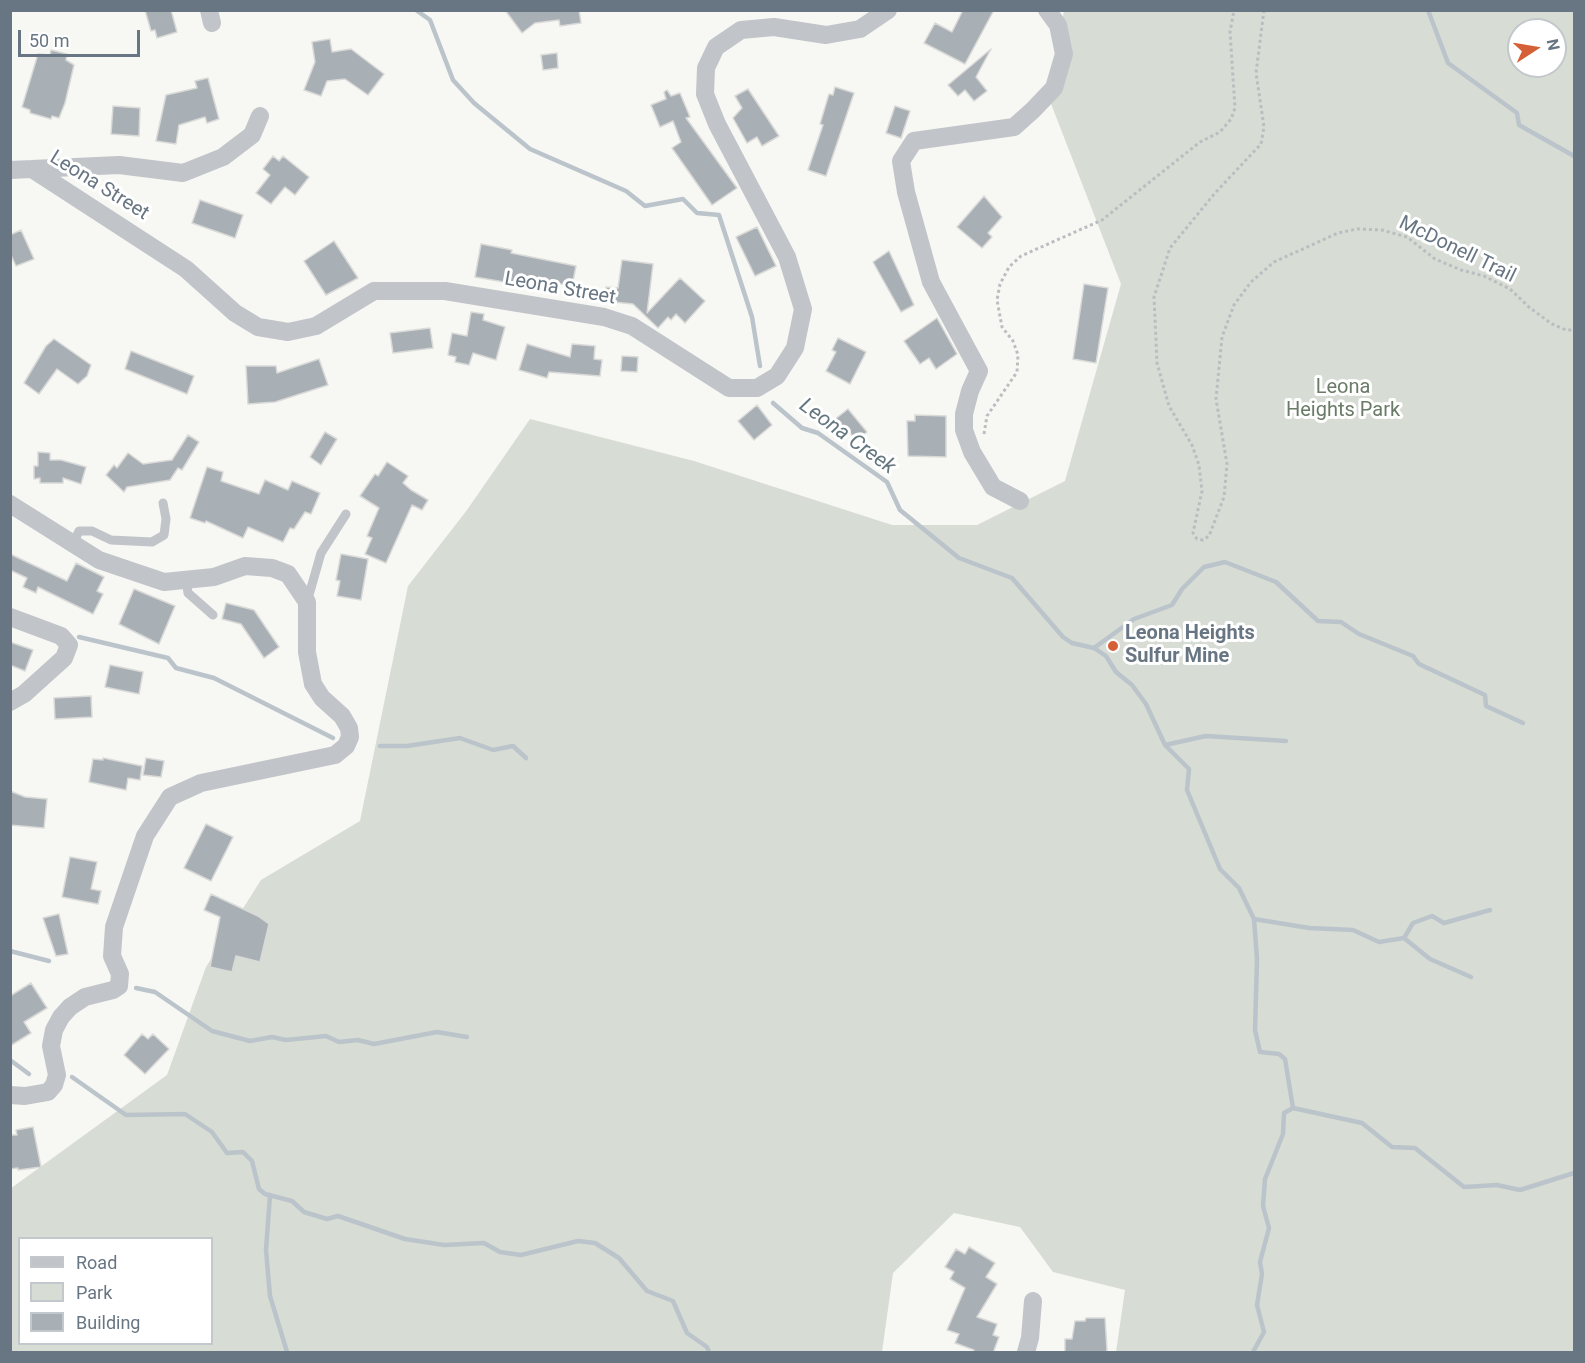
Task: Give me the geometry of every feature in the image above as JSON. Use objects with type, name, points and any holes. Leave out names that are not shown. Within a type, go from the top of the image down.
[{"type":"street","name":"Leona Street","points":[[10,170],[32,169],[186,268],[235,313],[258,327],[288,332],[316,326],[374,291],[445,291],[604,317],[632,326],[729,388],[757,388],[777,375],[795,348],[804,309],[787,257],[717,124],[705,94],[705,68],[716,47],[741,30],[774,27],[826,35],[860,29],[888,10]]},
{"type":"street","points":[[1020,501],[993,487],[972,452],[964,430],[964,414],[979,371],[931,282],[906,192],[901,161],[914,141],[1014,128],[1033,110],[1054,88],[1064,54],[1058,25],[1047,10]]},
{"type":"street","points":[[32,169],[120,165],[183,172],[223,157],[252,135],[260,116]]},
{"type":"street","points":[[10,504],[99,560],[164,582],[214,577],[245,566],[272,568],[288,574],[308,602],[307,652],[313,684],[322,698],[342,716],[349,728],[350,736],[346,746],[335,755],[201,783],[170,797],[145,836],[114,927],[112,956],[120,974],[119,986],[85,998],[70,1007],[61,1017],[54,1030],[51,1046],[57,1075],[54,1085],[48,1092],[10,1095]]},
{"type":"street","points":[[10,617],[61,636],[69,645],[64,658],[24,694],[10,702]]},
{"type":"street","points":[[1026,1353],[1030,1338],[1033,1301]]},
{"type":"lane","points":[[73,544],[80,531],[92,531],[111,540],[152,542],[164,535],[166,519],[163,502]]},
{"type":"lane","points":[[308,602],[321,553],[346,514]]},
{"type":"lane","points":[[193,579],[187,586],[188,593],[213,615]]},
{"type":"path","points":[[984,439],[987,416],[1017,372],[1018,355],[1013,341],[1002,327],[997,300],[1000,284],[1009,267],[1021,256],[1102,220],[1200,142],[1220,132],[1231,119],[1235,108],[1230,32],[1234,10]]},
{"type":"path","name":"McDonell Trail","points":[[1264,10],[1256,73],[1264,127],[1261,144],[1170,248],[1154,297],[1157,363],[1168,406],[1192,445],[1199,465],[1202,491],[1193,533],[1197,540],[1203,540],[1209,536],[1224,497],[1227,464],[1216,399],[1222,337],[1233,305],[1251,282],[1274,262],[1338,233],[1357,229],[1382,230],[1407,237],[1435,259],[1510,289],[1552,324],[1566,330],[1575,330]]},
{"type":"green space","name":"Leona Heights Park","points":[[1064,11],[1574,11],[1574,1352],[1116,1352],[1125,1290],[1053,1272],[1020,1227],[954,1213],[893,1273],[882,1352],[11,1352],[10,1189],[167,1075],[206,967],[261,880],[360,821],[408,586],[467,510],[530,419],[694,461],[892,525],[977,525],[1065,481],[1121,284],[1048,96]]},
{"type":"building","points":[[145,10],[171,10],[177,32],[157,38],[155,30],[151,31]]},
{"type":"building","points":[[505,10],[579,10],[581,23],[560,26],[559,20],[535,23],[522,33]]},
{"type":"building","points":[[963,10],[994,10],[965,64],[924,43],[935,23],[952,32]]},
{"type":"building","points":[[330,39],[332,52],[351,49],[384,74],[368,95],[345,79],[327,81],[321,96],[304,90],[315,62],[312,42]]},
{"type":"building","points":[[991,49],[976,77],[987,91],[974,101],[965,90],[958,96],[948,85]]},
{"type":"building","points":[[51,50],[67,54],[66,60],[74,65],[59,118],[52,116],[51,119],[30,113],[30,110],[22,107],[38,54],[50,55]]},
{"type":"building","points":[[557,53],[558,68],[543,70],[541,55]]},
{"type":"building","points":[[208,78],[219,119],[207,123],[205,117],[179,125],[176,144],[156,141],[166,95],[197,88],[195,81]]},
{"type":"building","points":[[835,87],[854,93],[826,176],[808,170],[823,125],[820,124],[829,94],[833,95]]},
{"type":"building","points":[[748,89],[779,136],[762,146],[757,137],[747,143],[733,118],[742,108],[735,96]]},
{"type":"building","points":[[667,90],[671,96],[680,93],[690,117],[686,118],[737,188],[712,205],[672,148],[681,142],[673,121],[660,127],[651,105],[666,99],[664,92]]},
{"type":"building","points":[[113,106],[140,108],[139,136],[111,134]]},
{"type":"building","points":[[895,106],[910,111],[901,138],[886,133]]},
{"type":"building","points":[[273,156],[279,161],[283,156],[309,177],[295,195],[285,187],[271,204],[256,193],[270,175],[263,169]]},
{"type":"building","points":[[984,196],[1002,217],[988,233],[992,237],[982,248],[957,227]]},
{"type":"building","points":[[200,200],[243,215],[235,238],[192,223]]},
{"type":"building","points":[[757,227],[776,266],[755,276],[736,237]]},
{"type":"building","points":[[21,230],[34,259],[16,266],[10,253],[10,235]]},
{"type":"building","points":[[334,241],[358,278],[326,295],[304,261]]},
{"type":"building","points":[[481,244],[512,250],[511,253],[576,266],[572,286],[517,277],[516,284],[475,277]]},
{"type":"building","points":[[889,251],[914,305],[901,312],[873,262]]},
{"type":"building","points":[[622,260],[653,264],[647,313],[680,278],[705,301],[685,323],[676,314],[671,320],[668,317],[658,328],[633,304],[604,301],[606,287],[618,288]]},
{"type":"building","points":[[1084,284],[1108,288],[1096,363],[1073,359]]},
{"type":"building","points":[[471,312],[484,314],[483,320],[505,327],[496,360],[473,353],[469,365],[455,362],[456,357],[448,355],[452,333],[467,336]]},
{"type":"building","points":[[937,318],[957,354],[936,369],[929,358],[920,364],[904,341]]},
{"type":"building","points":[[430,328],[433,348],[393,353],[390,333]]},
{"type":"building","points":[[838,338],[866,352],[850,384],[826,371],[836,352],[832,350]]},
{"type":"building","points":[[54,339],[91,365],[87,376],[78,384],[57,369],[39,394],[24,383],[46,346]]},
{"type":"building","points":[[527,344],[570,357],[572,344],[595,346],[594,359],[602,360],[600,376],[549,372],[547,378],[519,370]]},
{"type":"building","points":[[131,351],[194,376],[187,394],[125,369]]},
{"type":"building","points":[[622,356],[638,357],[637,372],[621,371]]},
{"type":"building","points":[[319,359],[328,385],[275,402],[248,404],[246,366],[276,366],[277,373]]},
{"type":"building","points":[[757,405],[772,425],[754,440],[738,421]]},
{"type":"building","points":[[848,409],[867,432],[856,441],[848,430],[845,433],[834,420]]},
{"type":"building","points":[[915,415],[946,416],[946,457],[908,456],[907,421],[915,421]]},
{"type":"building","points":[[325,432],[337,439],[321,465],[310,457]]},
{"type":"building","points":[[188,435],[199,442],[182,470],[178,468],[170,480],[127,487],[124,492],[106,475],[114,465],[117,468],[128,453],[143,464],[172,460]]},
{"type":"building","points":[[38,452],[50,453],[50,460],[61,460],[86,467],[81,484],[63,478],[63,483],[40,483],[40,478],[34,479],[34,466],[38,466]]},
{"type":"building","points":[[387,462],[408,476],[403,483],[428,500],[422,510],[412,505],[386,563],[365,554],[372,538],[367,536],[379,508],[360,496],[375,474],[378,476]]},
{"type":"building","points":[[207,467],[223,472],[221,481],[259,494],[265,480],[288,490],[292,481],[320,493],[311,514],[305,512],[294,529],[290,528],[283,542],[248,527],[243,538],[206,521],[205,523],[190,518]]},
{"type":"building","points":[[10,554],[67,581],[76,563],[104,577],[97,591],[103,594],[93,614],[38,587],[36,593],[23,587],[27,578],[10,570]]},
{"type":"building","points":[[341,554],[368,559],[361,600],[337,596],[340,581],[336,580]]},
{"type":"building","points":[[134,589],[175,606],[159,644],[119,624]]},
{"type":"building","points":[[226,603],[254,610],[279,647],[264,658],[241,624],[222,619]]},
{"type":"building","points":[[10,642],[33,650],[25,671],[10,665]]},
{"type":"building","points":[[110,665],[143,672],[139,694],[105,687]]},
{"type":"building","points":[[91,696],[92,717],[55,719],[54,698]]},
{"type":"building","points":[[103,758],[142,766],[140,780],[128,778],[126,790],[89,782],[93,759],[103,760]]},
{"type":"building","points":[[146,758],[164,761],[161,777],[143,775]]},
{"type":"building","points":[[10,791],[25,797],[47,799],[44,828],[10,825]]},
{"type":"building","points":[[206,824],[233,837],[211,881],[184,868]]},
{"type":"building","points":[[70,857],[97,862],[91,889],[101,891],[98,904],[62,897]]},
{"type":"building","points":[[211,894],[258,916],[269,924],[260,962],[236,956],[232,972],[210,967],[220,917],[204,910]]},
{"type":"building","points":[[59,914],[68,954],[56,956],[43,918]]},
{"type":"building","points":[[31,983],[47,1008],[24,1022],[31,1033],[10,1046],[10,996]]},
{"type":"building","points":[[142,1034],[148,1039],[153,1034],[169,1049],[145,1074],[124,1055]]},
{"type":"building","points":[[33,1127],[41,1167],[10,1169],[10,1135],[17,1135],[16,1130]]},
{"type":"building","points":[[969,1247],[995,1263],[986,1277],[997,1284],[977,1317],[997,1324],[993,1335],[999,1337],[993,1353],[973,1353],[974,1350],[955,1343],[959,1334],[947,1330],[965,1288],[950,1279],[954,1272],[945,1267],[956,1249],[965,1254]]},
{"type":"building","points":[[1086,1318],[1105,1318],[1107,1350],[1105,1353],[1065,1353],[1065,1339],[1072,1339],[1075,1321],[1085,1321]]},
{"type":"waterway","name":"Leona Creek","points":[[416,10],[430,20],[453,80],[474,103],[530,149],[626,191],[645,206],[683,199],[697,213],[719,215],[752,317],[760,366]]},
{"type":"waterway","points":[[1428,10],[1448,63],[1517,113],[1519,125],[1574,156]]},
{"type":"waterway","name":"Leona Creek","points":[[773,403],[802,428],[818,433],[887,482],[900,510],[959,558],[1012,578],[1063,637],[1072,643],[1094,648],[1106,656],[1116,672],[1132,685],[1146,704],[1165,745],[1189,769],[1187,790],[1220,869],[1239,888],[1254,919],[1257,959],[1255,1030],[1260,1052],[1279,1054],[1285,1059],[1293,1108],[1284,1113],[1283,1134],[1265,1179],[1263,1206],[1269,1228],[1260,1262],[1262,1274],[1257,1305],[1264,1332],[1253,1352]]},
{"type":"waterway","points":[[1094,648],[1134,619],[1172,605],[1182,589],[1204,567],[1225,562],[1276,582],[1318,621],[1341,622],[1359,634],[1413,656],[1419,664],[1485,695],[1486,706],[1523,723]]},
{"type":"waterway","points":[[79,637],[168,658],[176,668],[214,678],[333,738]]},
{"type":"waterway","points":[[1165,745],[1206,736],[1286,741]]},
{"type":"waterway","points":[[380,746],[407,746],[460,738],[493,750],[513,746],[526,758]]},
{"type":"waterway","points":[[1254,919],[1309,928],[1353,930],[1379,942],[1404,938],[1413,923],[1432,916],[1444,923],[1490,910]]},
{"type":"waterway","points":[[1404,938],[1430,959],[1471,977]]},
{"type":"waterway","points":[[10,951],[49,961]]},
{"type":"waterway","points":[[136,988],[155,992],[212,1031],[250,1041],[272,1037],[286,1040],[326,1036],[339,1042],[358,1040],[374,1044],[437,1032],[467,1037]]},
{"type":"waterway","points":[[10,1060],[29,1074]]},
{"type":"waterway","points":[[72,1077],[126,1115],[185,1114],[212,1132],[227,1153],[243,1152],[252,1161],[259,1189],[265,1194],[292,1201],[304,1212],[327,1219],[338,1216],[405,1239],[444,1245],[484,1243],[500,1252],[521,1255],[578,1241],[595,1243],[619,1258],[647,1291],[673,1301],[687,1333],[707,1347],[709,1352]]},
{"type":"waterway","points":[[1293,1108],[1362,1123],[1392,1147],[1415,1148],[1464,1187],[1497,1185],[1520,1190],[1574,1173]]},
{"type":"waterway","points":[[270,1195],[266,1250],[270,1296],[287,1352]]},
{"type":"place","name":"Leona Heights Sulfur Mine","points":[[1113,646]]}]
